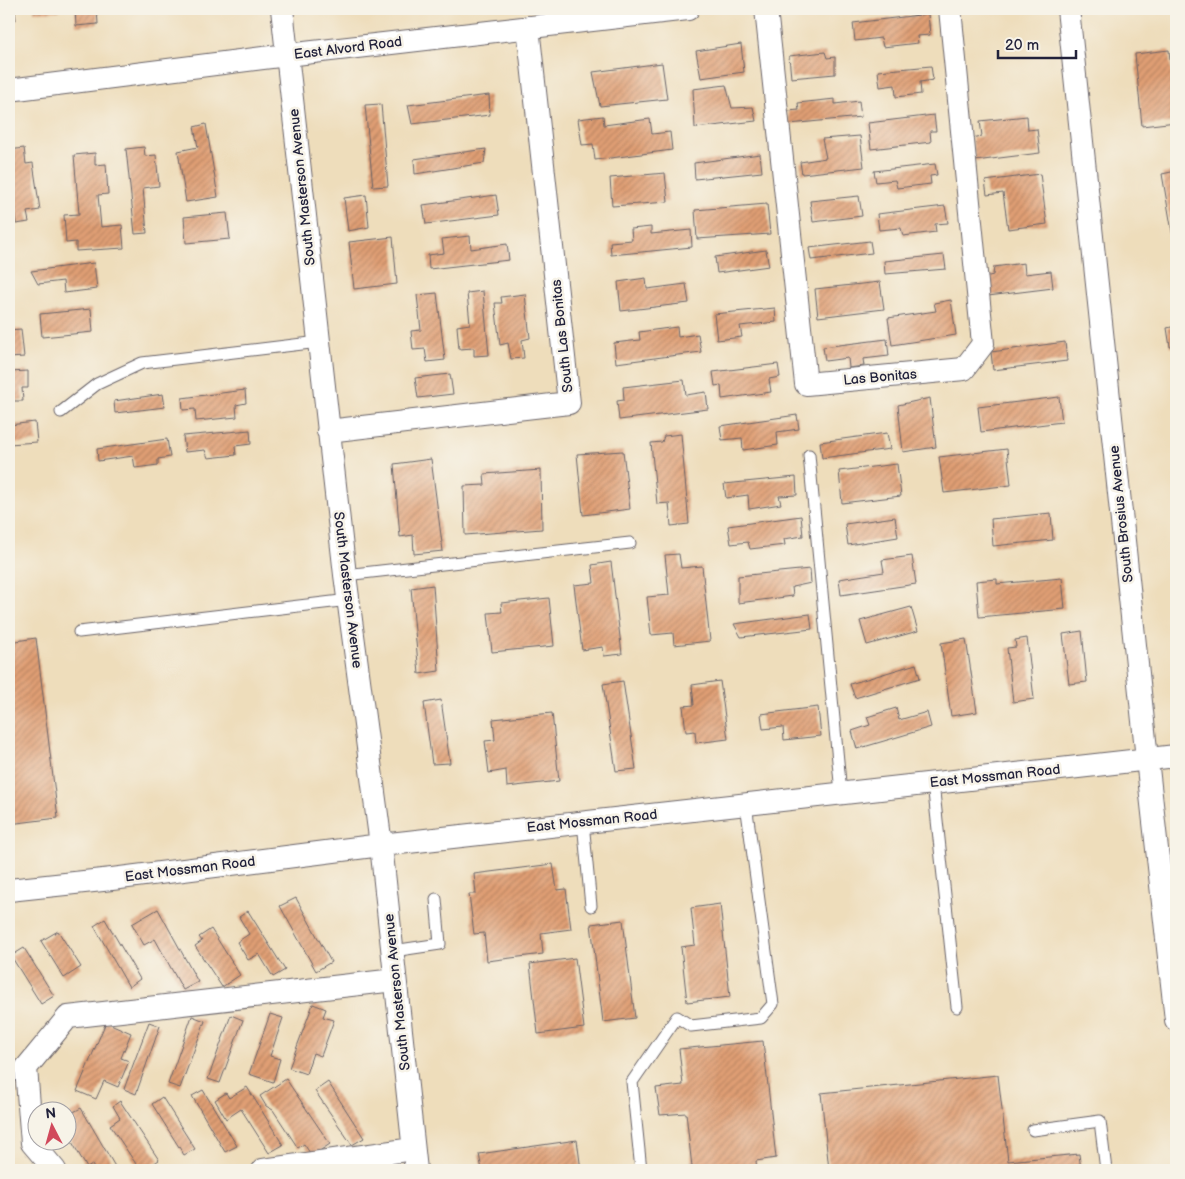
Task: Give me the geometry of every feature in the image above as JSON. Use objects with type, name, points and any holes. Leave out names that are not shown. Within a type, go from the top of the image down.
[{"type":"street","name":"South Masterson Avenue","points":[[282,9],[328,431],[381,845],[415,1160]]},
{"type":"street","name":"East Alvord Road","points":[[9,90],[287,55],[688,9]]},
{"type":"street","name":"Las Bonitas","points":[[766,9],[806,384],[964,369],[983,344],[950,9]]},
{"type":"street","name":"South Brosius Avenue","points":[[1068,9],[1176,1020]]},
{"type":"street","name":"South Las Bonitas","points":[[328,431],[569,403],[528,27]]},
{"type":"street","name":"East Mossman Road","points":[[9,890],[121,878],[381,845],[1176,756]]},
{"type":"street","points":[[55,1170],[32,1143],[26,1068],[68,1017],[395,980]]},
{"type":"street","points":[[263,1170],[415,1160]]},
{"type":"lane","points":[[61,412],[97,384],[142,363],[319,342]]},
{"type":"lane","points":[[809,455],[841,794]]},
{"type":"lane","points":[[345,575],[630,543]]},
{"type":"lane","points":[[79,632],[349,600]]},
{"type":"lane","points":[[933,783],[957,1007]]},
{"type":"lane","points":[[641,1170],[632,1082],[678,1017],[691,1026],[761,1018],[773,1004],[746,804]]},
{"type":"lane","points":[[583,822],[592,906]]},
{"type":"lane","points":[[393,951],[440,944],[436,899]]},
{"type":"lane","points":[[1033,1130],[1100,1121],[1106,1170]]},
{"type":"building","points":[[9,9],[15,9],[16,20],[9,20]]},
{"type":"building","points":[[34,9],[59,9],[59,11],[34,12]]},
{"type":"building","points":[[75,9],[97,9],[98,24],[76,26]]},
{"type":"building","points":[[928,14],[930,35],[917,36],[918,43],[883,47],[881,38],[855,41],[853,23]]},
{"type":"building","points":[[741,44],[744,72],[701,78],[696,51]]},
{"type":"building","points":[[1169,50],[1176,122],[1142,126],[1135,54]]},
{"type":"building","points":[[825,52],[827,58],[835,57],[835,74],[791,78],[789,56]]},
{"type":"building","points":[[662,63],[667,99],[600,106],[593,72]]},
{"type":"building","points":[[931,66],[933,80],[920,82],[921,94],[896,97],[895,85],[880,87],[878,71]]},
{"type":"building","points":[[726,85],[732,108],[753,107],[756,121],[695,128],[693,89]]},
{"type":"building","points":[[489,95],[490,115],[412,124],[408,105]]},
{"type":"building","points":[[835,99],[835,104],[859,101],[861,117],[789,124],[788,111],[799,110],[798,103]]},
{"type":"building","points":[[381,104],[388,186],[373,187],[365,105]]},
{"type":"building","points":[[934,115],[936,131],[930,131],[931,142],[871,149],[868,123]]},
{"type":"building","points":[[603,116],[604,125],[650,119],[652,134],[670,132],[672,150],[595,160],[593,144],[582,145],[578,119]]},
{"type":"building","points":[[1027,116],[1028,130],[1037,129],[1040,153],[975,161],[972,138],[982,136],[980,121]]},
{"type":"building","points":[[206,124],[218,197],[186,202],[178,151],[198,147],[194,127]]},
{"type":"building","points":[[860,136],[864,167],[802,174],[800,162],[826,158],[822,139]]},
{"type":"building","points":[[144,147],[145,156],[156,155],[159,186],[143,188],[147,233],[135,234],[126,149]]},
{"type":"building","points":[[24,148],[26,164],[33,163],[40,210],[27,212],[29,222],[16,224],[9,176],[9,150]]},
{"type":"building","points":[[486,149],[484,163],[415,174],[414,159]]},
{"type":"building","points":[[95,153],[95,165],[106,164],[108,194],[98,195],[101,227],[122,225],[124,248],[76,251],[76,242],[66,243],[64,215],[79,214],[74,155]]},
{"type":"building","points":[[760,154],[762,172],[695,179],[694,163]]},
{"type":"building","points":[[935,164],[937,175],[930,176],[931,184],[897,188],[895,180],[876,182],[874,171]]},
{"type":"building","points":[[1176,171],[1176,249],[1175,249],[1162,174]]},
{"type":"building","points":[[665,173],[668,202],[612,206],[610,178]]},
{"type":"building","points":[[1040,174],[1047,224],[1008,229],[1003,193],[987,195],[985,181]]},
{"type":"building","points":[[366,195],[369,227],[348,231],[344,198]]},
{"type":"building","points":[[496,195],[499,215],[426,224],[423,205]]},
{"type":"building","points":[[859,196],[862,216],[813,222],[810,201]]},
{"type":"building","points":[[767,204],[770,234],[697,239],[695,210]]},
{"type":"building","points":[[945,206],[948,223],[935,224],[936,232],[903,236],[901,228],[879,230],[877,214]]},
{"type":"building","points":[[227,213],[230,239],[186,243],[184,217]]},
{"type":"building","points":[[651,227],[651,234],[691,230],[692,247],[611,255],[610,242],[632,240],[631,229]]},
{"type":"building","points":[[470,236],[471,249],[507,244],[509,260],[429,269],[428,255],[444,253],[442,239]]},
{"type":"building","points":[[393,237],[397,284],[354,289],[349,242]]},
{"type":"building","points":[[870,241],[872,253],[811,260],[809,248]]},
{"type":"building","points":[[766,250],[769,266],[717,273],[715,257]]},
{"type":"building","points":[[944,255],[946,269],[885,274],[884,261]]},
{"type":"building","points":[[94,263],[97,289],[64,293],[63,281],[38,284],[31,271]]},
{"type":"building","points":[[1024,263],[1025,274],[1051,271],[1053,288],[988,296],[985,277],[993,275],[994,267]]},
{"type":"building","points":[[646,278],[647,289],[686,284],[689,303],[621,311],[618,282]]},
{"type":"building","points":[[880,282],[884,309],[818,317],[815,289]]},
{"type":"building","points":[[483,291],[489,355],[474,356],[474,348],[459,349],[457,326],[470,324],[467,293]]},
{"type":"building","points":[[437,293],[445,360],[427,362],[425,349],[413,350],[411,331],[421,330],[417,295]]},
{"type":"building","points":[[525,294],[530,338],[522,340],[524,358],[511,359],[508,343],[500,345],[495,303],[502,303],[501,297]]},
{"type":"building","points":[[951,300],[956,335],[892,345],[888,318],[936,311],[934,303]]},
{"type":"building","points":[[775,308],[776,322],[740,326],[742,337],[717,340],[714,314]]},
{"type":"building","points":[[91,309],[93,332],[42,337],[40,314]]},
{"type":"building","points":[[1176,326],[1176,346],[1170,347],[1167,328]]},
{"type":"building","points":[[677,327],[678,337],[698,334],[701,352],[616,363],[614,343],[640,340],[639,332]]},
{"type":"building","points":[[21,329],[24,357],[9,358],[9,330]]},
{"type":"building","points":[[887,339],[889,356],[863,359],[864,366],[849,368],[848,358],[825,361],[823,347]]},
{"type":"building","points":[[1065,342],[1067,361],[993,370],[991,352]]},
{"type":"building","points":[[778,364],[780,377],[769,379],[771,392],[722,399],[721,385],[715,386],[713,372]]},
{"type":"building","points":[[28,371],[28,388],[22,388],[23,401],[9,401],[9,372]]},
{"type":"building","points":[[450,374],[453,394],[418,398],[415,378]]},
{"type":"building","points":[[684,380],[686,395],[706,392],[708,409],[619,420],[617,401],[624,400],[623,387]]},
{"type":"building","points":[[245,390],[246,403],[236,405],[237,417],[196,421],[195,409],[183,410],[182,398]]},
{"type":"building","points":[[163,394],[165,407],[115,413],[114,401]]},
{"type":"building","points":[[1059,397],[1062,422],[981,432],[978,407]]},
{"type":"building","points":[[930,398],[936,447],[903,452],[898,405]]},
{"type":"building","points":[[797,415],[799,429],[777,432],[778,445],[743,450],[742,438],[722,440],[720,426]]},
{"type":"building","points":[[35,422],[37,442],[9,444],[9,425]]},
{"type":"building","points":[[250,430],[251,444],[235,446],[236,455],[208,458],[205,450],[185,452],[183,436]]},
{"type":"building","points":[[887,433],[890,449],[822,458],[820,442]]},
{"type":"building","points":[[681,434],[689,524],[671,526],[669,503],[657,504],[651,443],[662,442],[664,436]]},
{"type":"building","points":[[167,439],[170,457],[158,459],[158,465],[135,468],[133,456],[98,461],[97,449]]},
{"type":"building","points":[[1007,449],[1011,485],[944,493],[939,457]]},
{"type":"building","points":[[623,451],[630,509],[583,515],[577,454]]},
{"type":"building","points":[[431,459],[443,551],[414,554],[413,535],[400,537],[394,464]]},
{"type":"building","points":[[897,464],[901,496],[842,503],[839,471]]},
{"type":"building","points":[[541,470],[542,529],[465,535],[464,486],[485,485],[484,474]]},
{"type":"building","points":[[796,477],[797,495],[779,496],[781,504],[749,509],[748,495],[726,498],[724,484]]},
{"type":"building","points":[[1051,513],[1053,540],[993,546],[991,519]]},
{"type":"building","points":[[801,516],[803,536],[784,539],[785,545],[750,549],[748,542],[731,544],[728,526]]},
{"type":"building","points":[[895,517],[898,537],[848,545],[845,524]]},
{"type":"building","points":[[679,554],[681,568],[702,566],[710,641],[674,645],[673,633],[651,635],[647,597],[669,595],[665,555]]},
{"type":"building","points":[[912,556],[916,584],[841,595],[839,579],[884,572],[882,560]]},
{"type":"building","points":[[611,562],[622,654],[604,656],[603,647],[582,650],[574,585],[594,583],[592,565]]},
{"type":"building","points":[[810,569],[811,583],[792,587],[793,596],[738,603],[738,576]]},
{"type":"building","points":[[1062,578],[1065,609],[979,617],[976,581],[997,579],[997,584]]},
{"type":"building","points":[[433,585],[439,671],[419,674],[411,588]]},
{"type":"building","points":[[549,598],[554,646],[492,652],[488,613],[502,612],[501,603]]},
{"type":"building","points":[[911,607],[918,631],[867,645],[860,621]]},
{"type":"building","points":[[810,614],[812,629],[741,637],[734,624]]},
{"type":"building","points":[[1082,631],[1087,682],[1069,684],[1063,634]]},
{"type":"building","points":[[36,638],[58,818],[9,824],[9,642]]},
{"type":"building","points":[[1027,638],[1034,699],[1013,702],[1007,648],[1016,647],[1015,640]]},
{"type":"building","points":[[966,639],[977,712],[951,716],[941,643]]},
{"type":"building","points":[[916,664],[920,678],[855,698],[850,684]]},
{"type":"building","points":[[623,681],[636,769],[616,771],[603,684]]},
{"type":"building","points":[[720,681],[728,739],[696,743],[695,731],[686,732],[683,706],[694,705],[692,685]]},
{"type":"building","points":[[441,700],[450,763],[432,764],[424,703]]},
{"type":"building","points":[[818,707],[821,736],[784,740],[783,727],[763,729],[761,714]]},
{"type":"building","points":[[896,708],[899,720],[927,712],[931,727],[857,749],[852,731],[870,725],[867,717]]},
{"type":"building","points":[[552,713],[559,781],[507,787],[506,770],[489,773],[485,741],[495,740],[493,719]]},
{"type":"building","points":[[553,864],[557,890],[566,889],[571,929],[541,933],[543,954],[487,961],[484,933],[474,934],[469,894],[476,894],[474,874]]},
{"type":"building","points":[[296,898],[331,962],[316,971],[280,906]]},
{"type":"building","points":[[720,904],[730,997],[687,1002],[681,947],[695,945],[691,908]]},
{"type":"building","points":[[158,909],[198,982],[183,990],[155,939],[144,945],[132,924]]},
{"type":"building","points":[[248,911],[285,970],[273,977],[259,954],[248,960],[237,942],[249,934],[239,917]]},
{"type":"building","points":[[105,919],[140,979],[129,987],[94,926]]},
{"type":"building","points":[[623,920],[635,1018],[603,1022],[591,924]]},
{"type":"building","points":[[211,929],[240,975],[222,987],[195,946],[202,941],[199,937]]},
{"type":"building","points":[[58,931],[81,967],[64,978],[41,941]]},
{"type":"building","points":[[24,948],[54,996],[41,1004],[11,956]]},
{"type":"building","points":[[575,958],[584,1028],[538,1034],[530,964]]},
{"type":"building","points":[[313,1004],[326,1009],[323,1017],[334,1020],[321,1056],[313,1053],[306,1074],[289,1068]]},
{"type":"building","points":[[270,1014],[283,1018],[270,1056],[280,1059],[273,1082],[249,1074]]},
{"type":"building","points":[[231,1015],[243,1020],[220,1083],[208,1079]]},
{"type":"building","points":[[192,1016],[205,1021],[180,1088],[168,1084]]},
{"type":"building","points":[[106,1022],[131,1033],[121,1058],[129,1061],[118,1087],[104,1081],[96,1099],[77,1091]]},
{"type":"building","points":[[149,1022],[160,1026],[136,1094],[124,1089]]},
{"type":"building","points":[[763,1041],[776,1158],[756,1161],[757,1170],[676,1170],[692,1167],[686,1113],[660,1115],[656,1088],[683,1085],[679,1049]]},
{"type":"building","points":[[998,1075],[1008,1161],[1079,1154],[1081,1170],[829,1170],[821,1093]]},
{"type":"building","points":[[286,1079],[330,1144],[312,1156],[304,1144],[298,1148],[273,1110],[266,1106],[260,1096]]},
{"type":"building","points":[[328,1082],[364,1138],[352,1145],[315,1091]]},
{"type":"building","points":[[247,1087],[283,1145],[269,1153],[241,1109],[226,1119],[215,1100],[226,1093],[229,1098]]},
{"type":"building","points":[[203,1090],[237,1146],[225,1152],[192,1096]]},
{"type":"building","points":[[162,1097],[195,1149],[184,1155],[152,1104]]},
{"type":"building","points":[[120,1101],[159,1160],[144,1170],[140,1170],[110,1125],[120,1118],[113,1106]]},
{"type":"building","points":[[81,1108],[117,1170],[95,1170],[92,1165],[87,1168],[78,1152],[78,1110]]},
{"type":"building","points":[[577,1140],[581,1170],[482,1170],[479,1154]]}]
